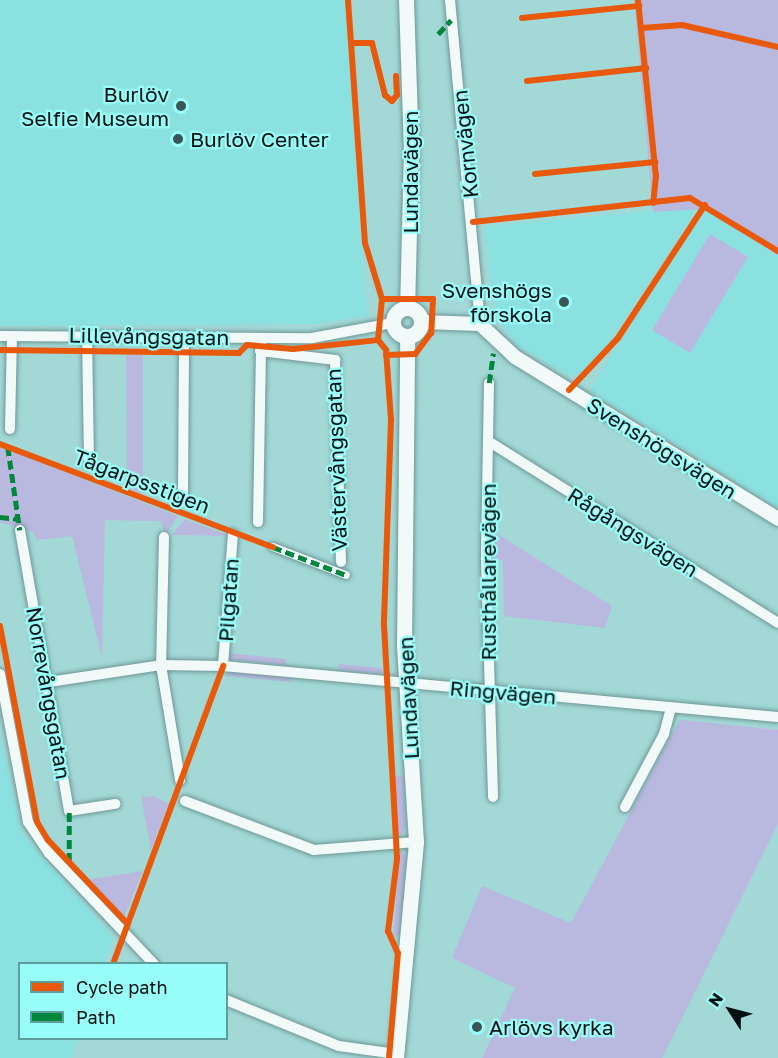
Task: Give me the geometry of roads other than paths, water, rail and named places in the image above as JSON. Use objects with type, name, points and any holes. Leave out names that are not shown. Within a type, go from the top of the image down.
[{"type":"main road","name":"Lundavägen","points":[[406,0],[411,148],[407,308]]},
{"type":"main road","points":[[407,308],[422,322],[417,332],[407,337],[392,323],[395,314],[407,308]]},
{"type":"main road","name":"Lundavägen","points":[[396,1056],[416,842],[407,683],[407,337]]},
{"type":"street","name":"Kornvägen","points":[[450,0],[477,248],[480,324]]},
{"type":"street","points":[[422,322],[480,324]]},
{"type":"street","name":"Lillevångsgatan","points":[[10,429],[6,336],[312,338],[392,323]]},
{"type":"street","name":"Svenshögsvägen","points":[[480,324],[515,357],[778,519]]},
{"type":"street","points":[[87,335],[89,463]]},
{"type":"street","points":[[183,494],[184,336]]},
{"type":"street","points":[[258,522],[261,338]]},
{"type":"street","name":"Västervångsgatan","points":[[260,351],[335,360],[341,562]]},
{"type":"street","name":"Rusthållarevägen","points":[[489,383],[489,691],[493,797]]},
{"type":"street","name":"Rågångsvägen","points":[[488,441],[778,623]]},
{"type":"street","name":"Norrevångsgatan","points":[[21,530],[49,682],[69,811],[115,804]]},
{"type":"street","name":"Pilgatan","points":[[223,666],[233,534]]},
{"type":"street","points":[[164,537],[161,665],[180,780]]},
{"type":"street","points":[[273,547],[346,575]]},
{"type":"street","name":"Ringvägen","points":[[49,682],[161,665],[223,666],[778,717]]},
{"type":"street","points":[[0,674],[28,822],[49,854],[153,962]]},
{"type":"street","points":[[625,807],[664,734],[671,708]]},
{"type":"street","points":[[185,801],[314,850],[416,842]]},
{"type":"street","points":[[228,1001],[339,1046],[396,1056]]},
{"type":"place","name":"Burlöv Selfie Museum","points":[[181,106]]},
{"type":"place","name":"Burlöv Center","points":[[178,139]]},
{"type":"place","name":"Svenshögs förskola","points":[[564,302]]},
{"type":"place","name":"Arlövs kyrka","points":[[477,1027]]}]
